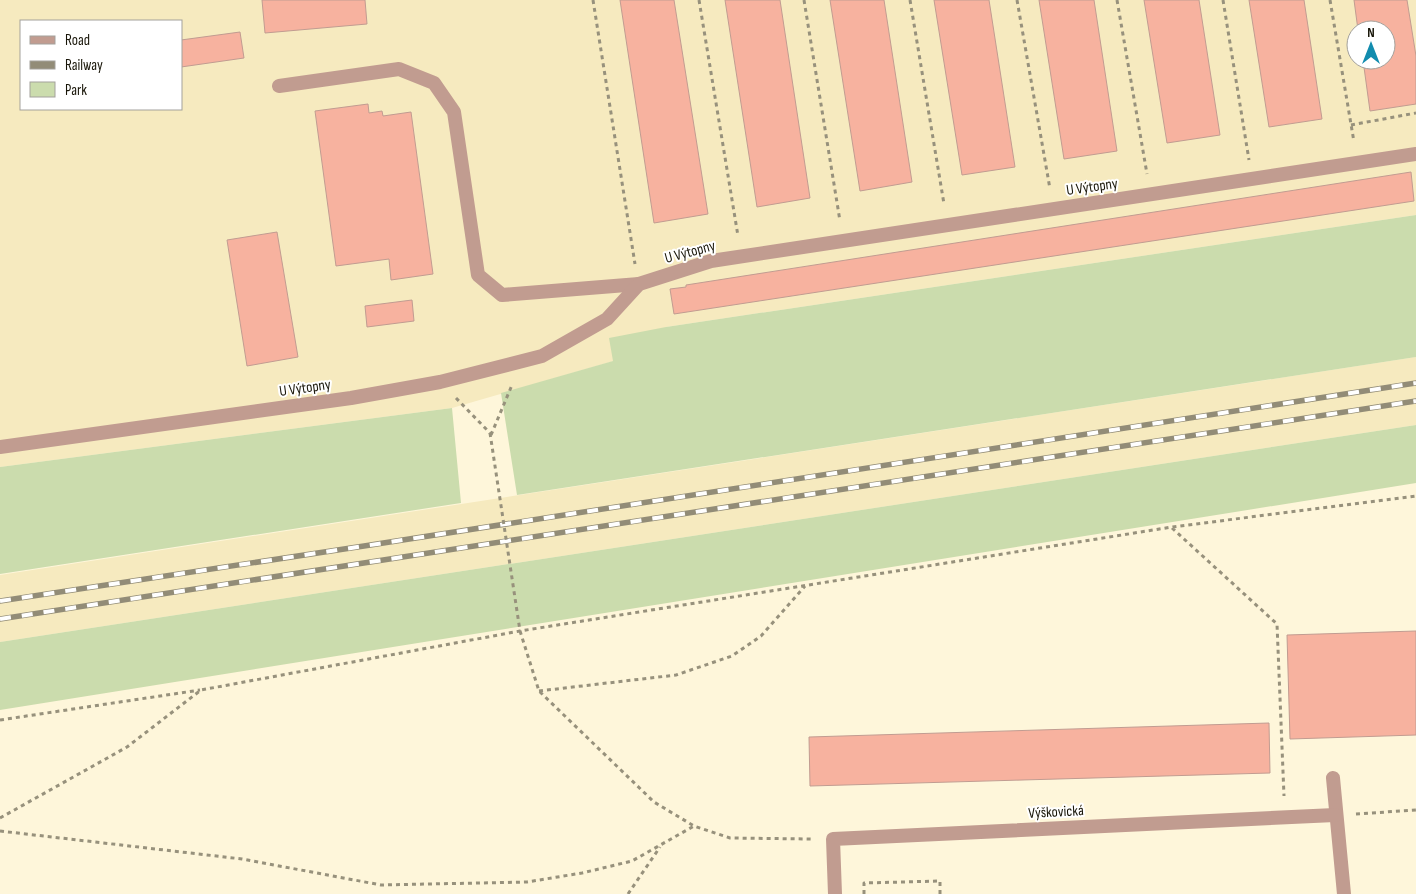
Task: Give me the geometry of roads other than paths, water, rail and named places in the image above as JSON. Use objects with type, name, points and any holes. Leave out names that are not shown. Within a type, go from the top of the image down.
[{"type":"street","points":[[279,86],[398,69],[434,83],[454,112],[478,275],[502,295],[639,284]]},
{"type":"street","name":"U Výtopny","points":[[0,447],[351,398],[440,382],[542,356],[607,319],[639,284],[711,261],[1416,154]]},
{"type":"street","points":[[1333,778],[1335,815],[1344,894]]},
{"type":"street","name":"Výškovická","points":[[835,894],[834,839],[1335,815]]},
{"type":"railway","points":[[0,601],[1416,383]]},
{"type":"railway","points":[[0,619],[1416,401]]}]
